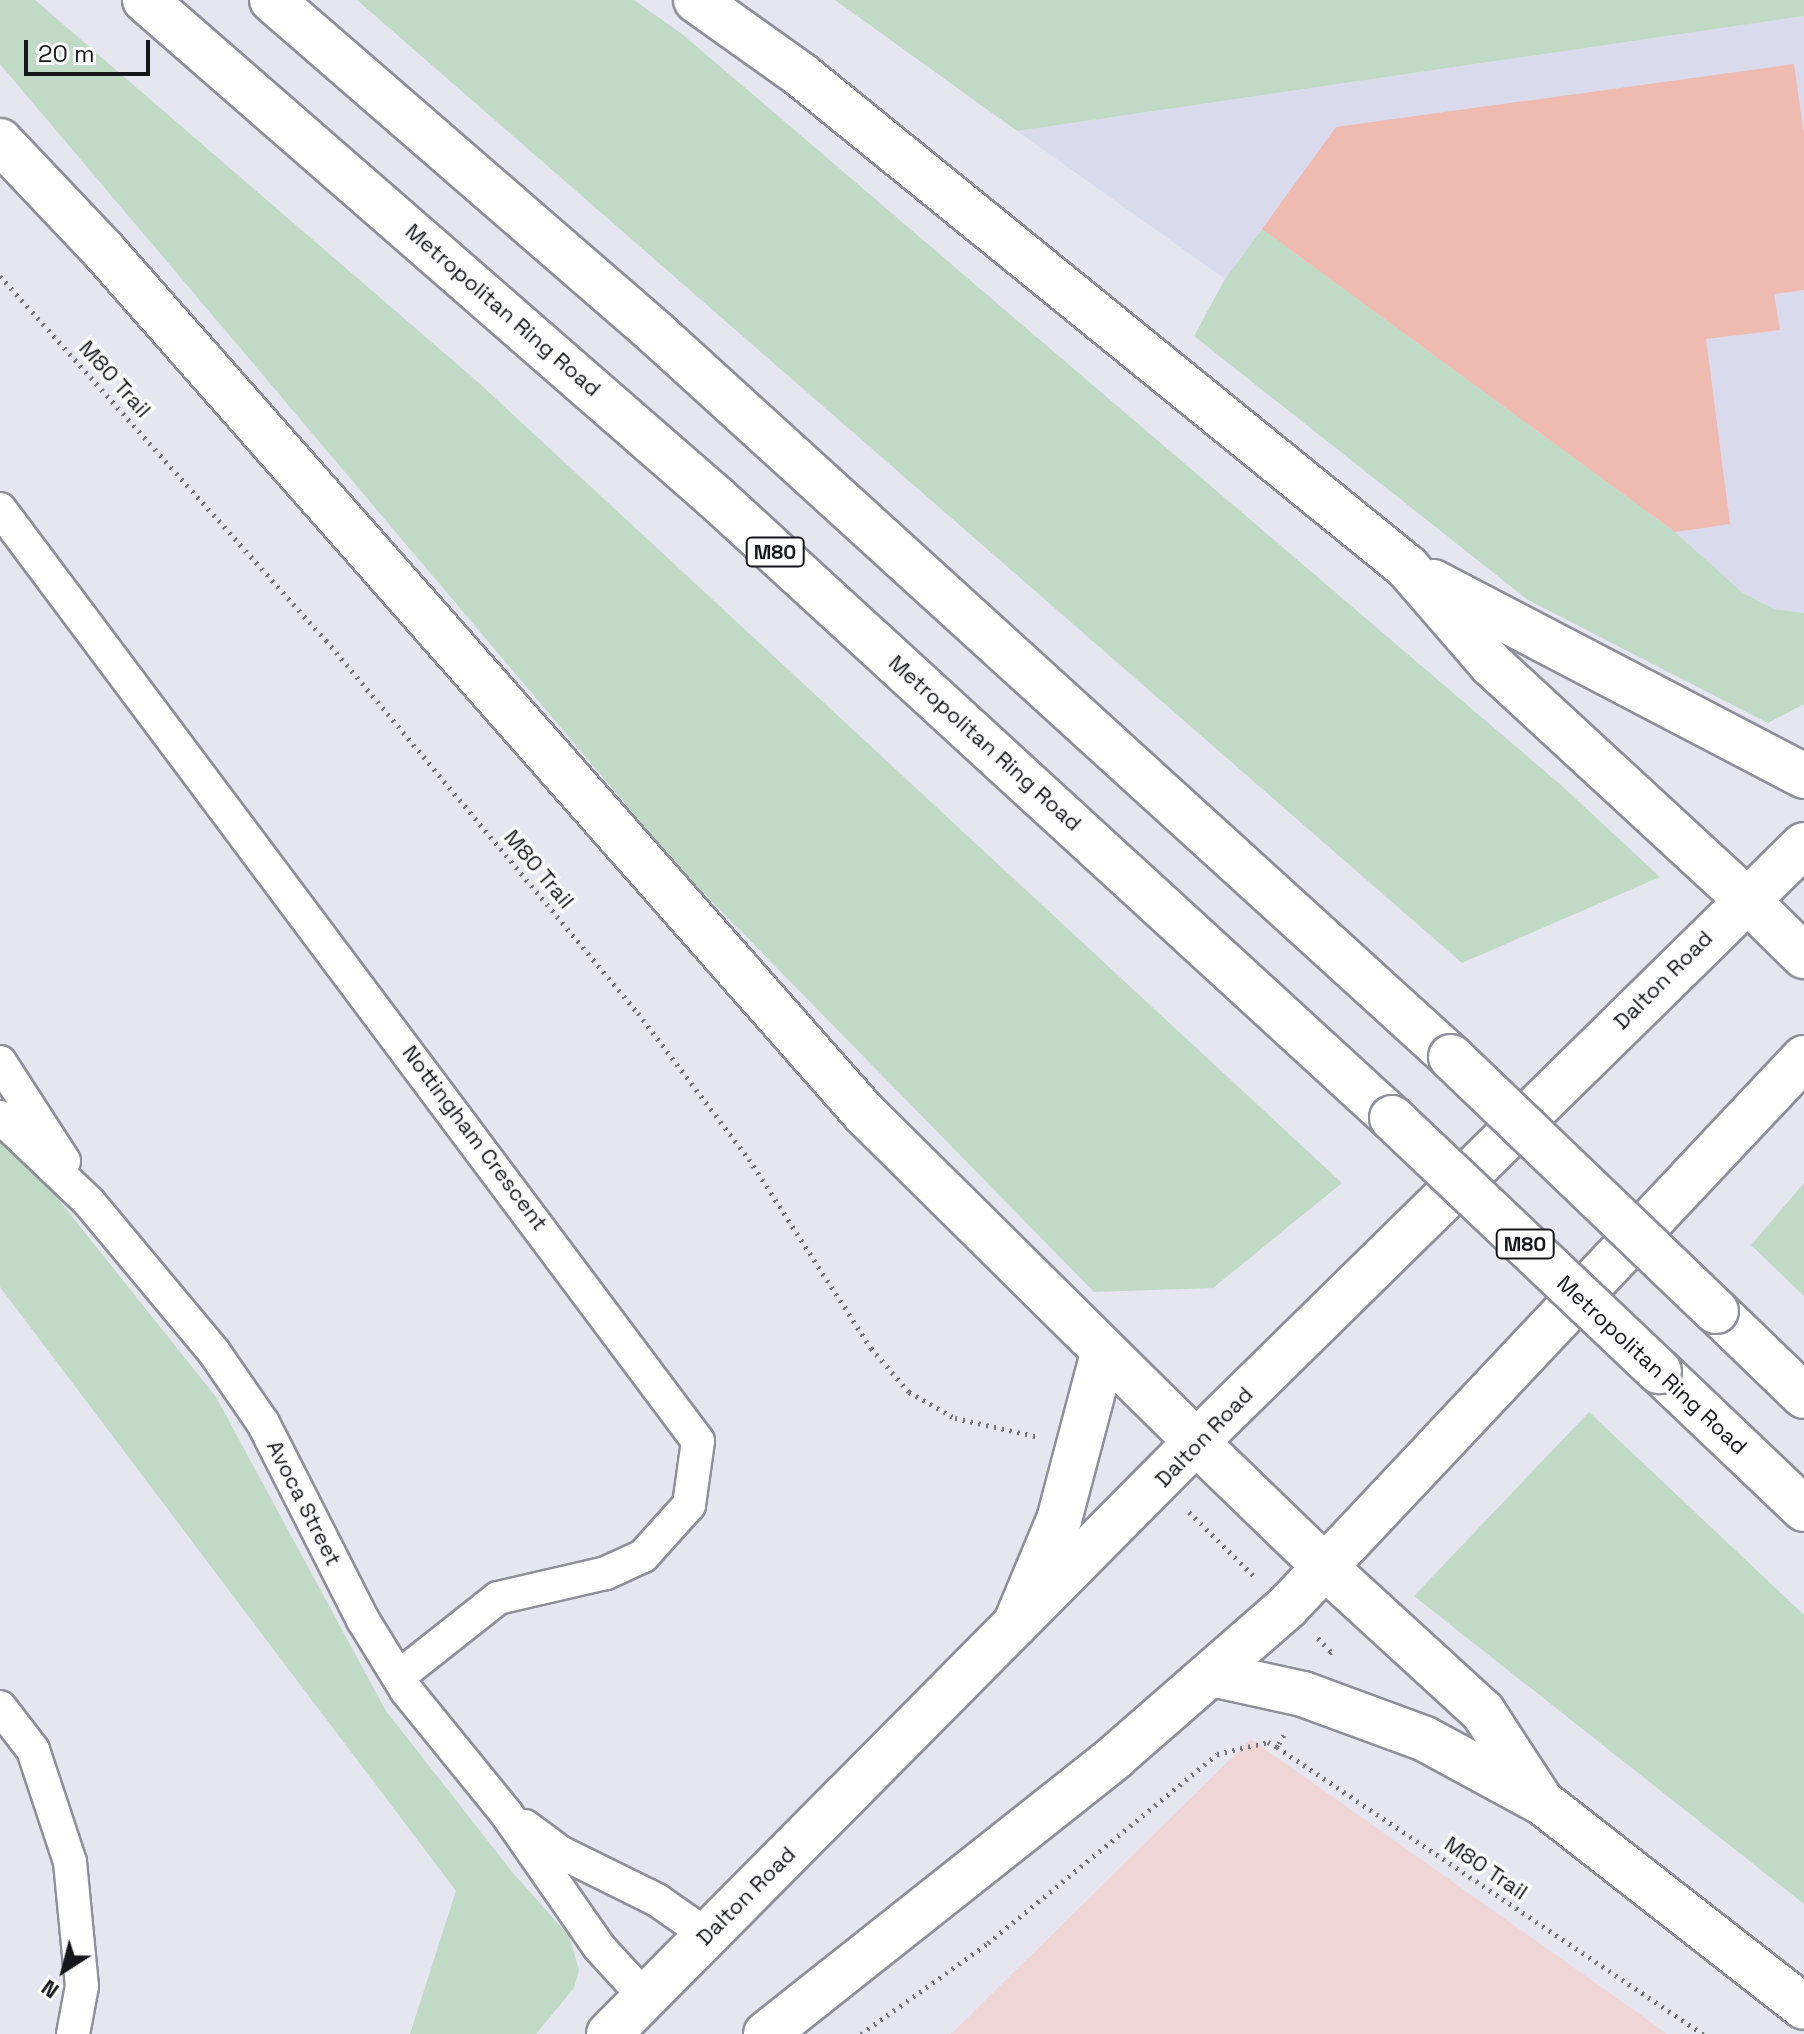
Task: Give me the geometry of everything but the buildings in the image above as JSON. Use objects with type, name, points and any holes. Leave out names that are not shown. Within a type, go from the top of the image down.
[{"type":"main road","name":"Metropolitan Ring Road","points":[[145,0],[727,508],[1392,1118],[1804,1509]]},
{"type":"main road","points":[[272,0],[657,334],[1451,1057],[1804,1396]]},
{"type":"main road","points":[[696,0],[801,75],[1407,567],[1491,664],[1804,956]]},
{"type":"main road","points":[[0,141],[115,262],[863,1112],[1103,1354],[1326,1568],[1483,1712],[1543,1803]]},
{"type":"main road","points":[[1407,567],[1591,669],[1804,776]]},
{"type":"main road","name":"Dalton Road","points":[[609,2034],[1196,1442],[1745,898],[1804,845]]},
{"type":"main road","points":[[766,2034],[1212,1674],[1326,1568],[1804,1058]]},
{"type":"main road","points":[[1015,1625],[1059,1520],[1103,1354]]},
{"type":"main road","points":[[1212,1674],[1303,1694],[1425,1739],[1543,1803],[1804,2007]]},
{"type":"street","name":"Nottingham Crescent","points":[[0,509],[698,1441],[689,1505],[643,1556],[606,1573],[498,1598],[398,1677]]},
{"type":"street","name":"Avoca Street","points":[[0,1062],[89,1202]]},
{"type":"street","name":"Avoca Street","points":[[0,1117],[89,1202],[159,1282],[263,1423],[363,1620],[398,1677],[506,1813],[599,1947],[645,1997]]},
{"type":"street","points":[[0,1707],[33,1750],[70,1862],[82,1986],[73,2034]]},
{"type":"street","name":"Avoca Street","points":[[506,1813],[560,1852],[657,1900],[707,1935]]},
{"type":"path","name":"M80 Trail","points":[[0,276],[326,640],[638,1013],[749,1159],[871,1348],[909,1392],[955,1418],[1051,1438]]},
{"type":"path","points":[[1209,1531],[1261,1582]]},
{"type":"path","points":[[1312,1632],[1331,1652],[1319,1667]]},
{"type":"path","points":[[861,2034],[988,1943],[1217,1754],[1268,1742],[1277,1747],[1292,1719]]},
{"type":"path","name":"M80 Trail","points":[[1277,1747],[1703,2034]]},
{"type":"shaded area","points":[[1804,16],[1804,613],[1774,609],[1743,593],[1675,532],[1262,229],[1225,279],[1017,131]]},
{"type":"shaded area","points":[[1251,1739],[1645,2018],[1667,2034],[951,2034]]},
{"type":"green space","points":[[0,0],[35,0],[479,383],[1342,1183],[1213,1288],[1094,1292],[683,872],[0,64]]},
{"type":"green space","points":[[357,0],[634,0],[682,34],[1562,786],[1660,877],[1462,963]]},
{"type":"green space","points":[[835,0],[1804,0],[1804,16],[1017,131]]},
{"type":"green space","points":[[1262,229],[1675,532],[1743,593],[1774,609],[1804,613],[1804,704],[1768,723],[1528,600],[1194,336],[1225,279]]},
{"type":"green space","points":[[0,1136],[19,1150],[216,1397],[386,1711],[513,1873],[569,1936],[579,1970],[574,1988],[536,2034],[410,2034],[456,1891],[0,1287]]},
{"type":"green space","points":[[1804,1183],[1804,1296],[1751,1245]]},
{"type":"green space","points":[[1589,1412],[1804,1615],[1804,1904],[1414,1596]]}]
